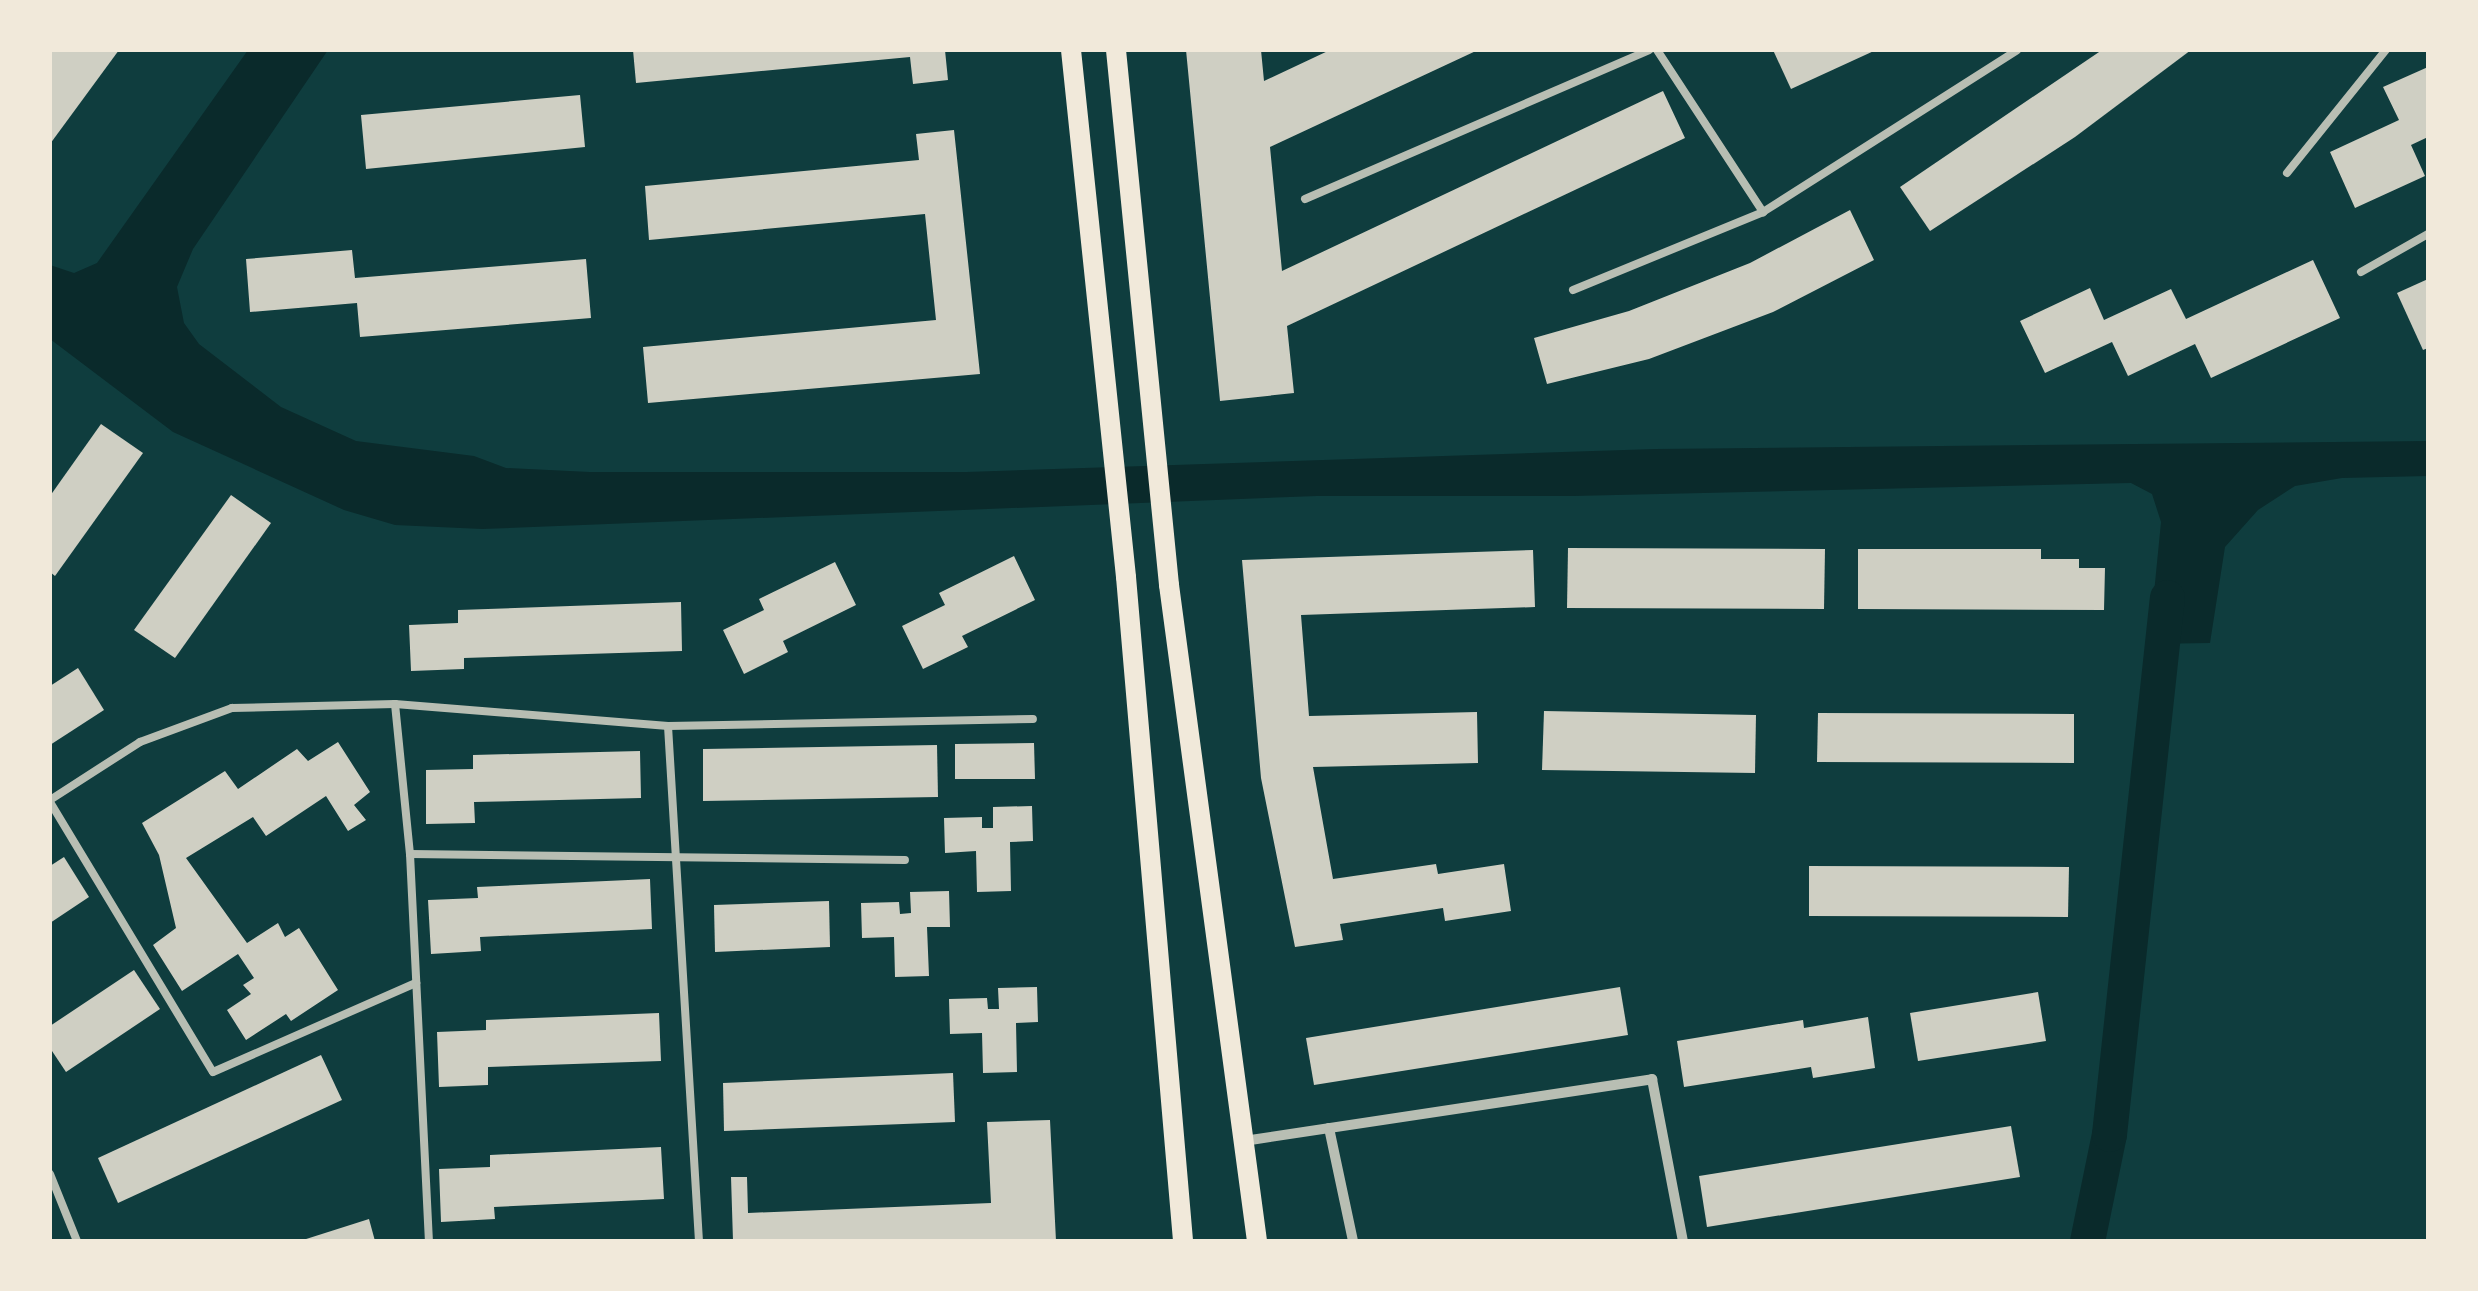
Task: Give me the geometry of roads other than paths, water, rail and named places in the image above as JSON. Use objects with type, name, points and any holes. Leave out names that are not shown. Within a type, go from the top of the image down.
[{"type":"main road","points":[[1070,50],[1126,577],[1183,1241]]},
{"type":"main road","points":[[1116,50],[1169,585],[1257,1241]]},
{"type":"street","points":[[1244,1141],[1652,1079],[1683,1241]]},
{"type":"street","points":[[1329,1128],[1353,1241]]},
{"type":"lane","points":[[1305,199],[1649,50]]},
{"type":"lane","points":[[1657,50],[1763,212]]},
{"type":"lane","points":[[1573,290],[1763,212],[2017,50]]},
{"type":"lane","points":[[2286,173],[2386,50]]},
{"type":"lane","points":[[2361,272],[2428,234]]},
{"type":"lane","points":[[395,704],[410,854],[428,1241]]},
{"type":"lane","points":[[416,983],[213,1072],[50,801],[140,742],[232,708],[395,704],[668,726],[1033,719]]},
{"type":"lane","points":[[668,726],[698,1241]]},
{"type":"lane","points":[[410,854],[905,860]]},
{"type":"lane","points":[[50,1174],[77,1241]]},
{"type":"water","points":[[248,50],[328,50],[193,249],[177,287],[184,323],[199,344],[281,407],[356,441],[474,456],[506,468],[590,472],[966,472],[1655,449],[2428,441],[2428,476],[2342,478],[2295,486],[2258,510],[2225,547],[2210,643],[2149,644],[2161,522],[2152,494],[2131,483],[1573,496],[1317,496],[482,529],[395,525],[344,510],[173,432],[50,339],[50,265],[74,273],[97,263]]},
{"type":"waterway","points":[[2087,1241],[2109,1134],[2167,597]]}]
